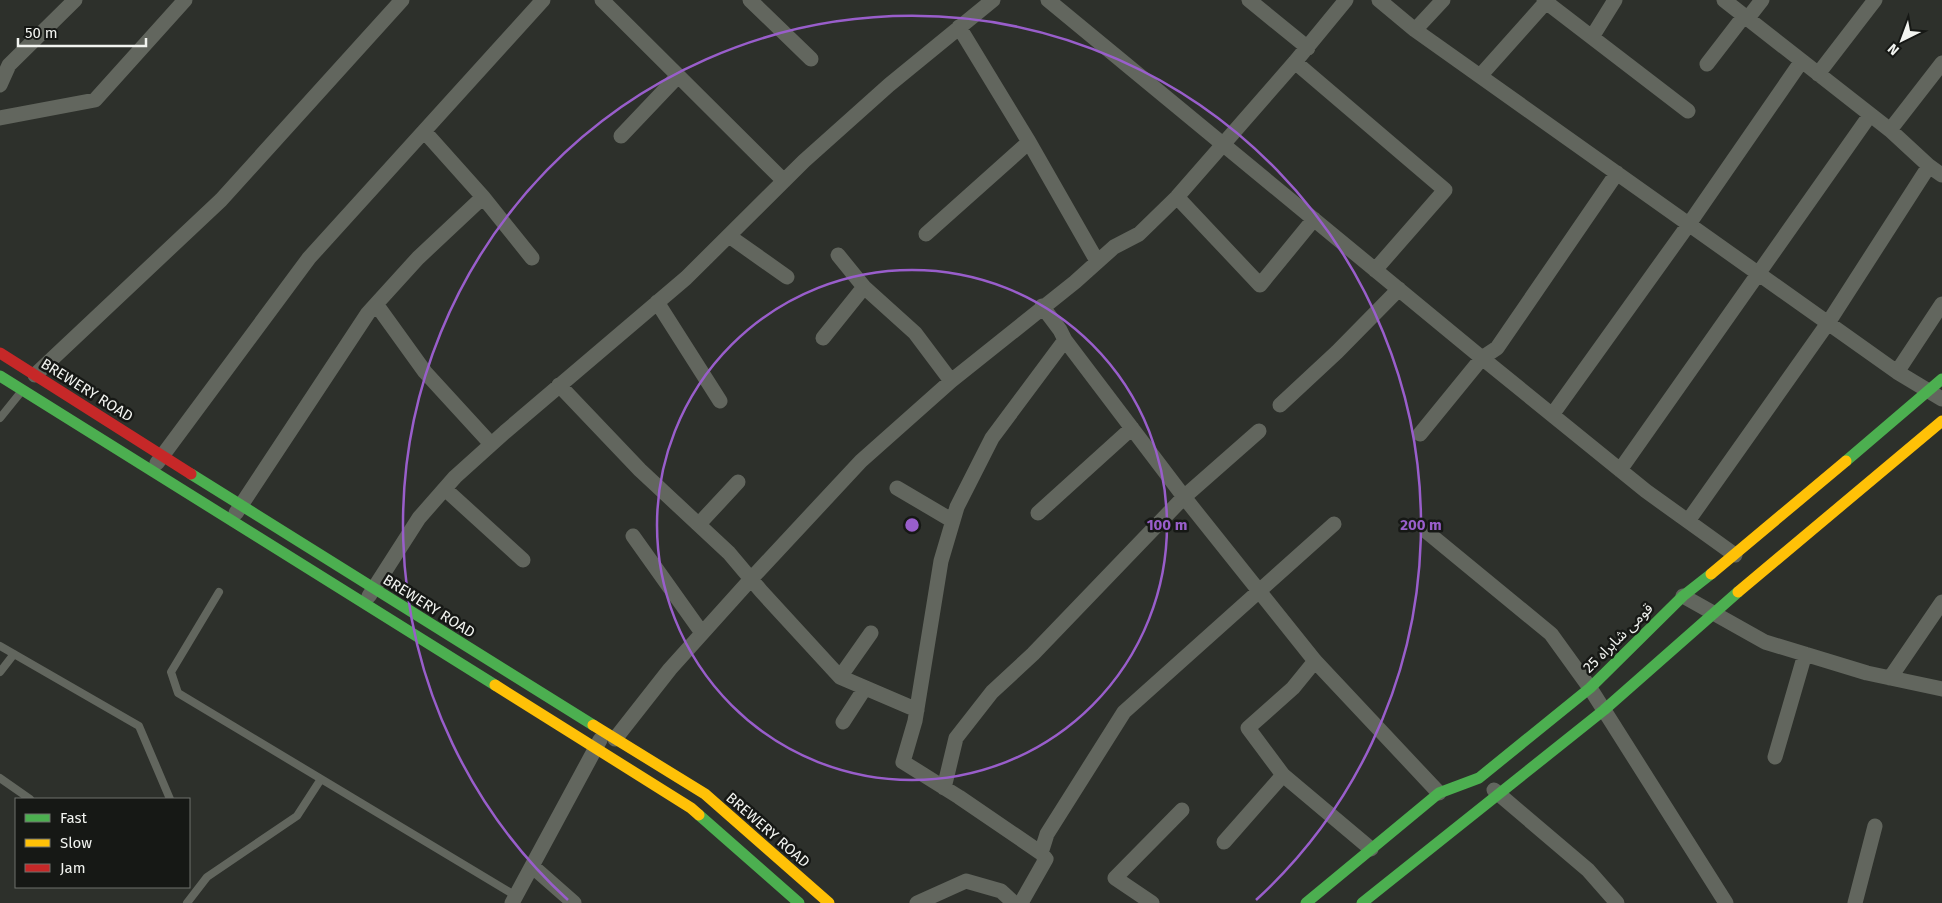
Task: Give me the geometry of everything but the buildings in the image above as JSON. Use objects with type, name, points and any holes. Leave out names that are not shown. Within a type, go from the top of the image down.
[{"type":"main road","name":"BREWERY ROAD","points":[[0,353],[373,589],[705,794],[829,903]]},
{"type":"main road","points":[[0,376],[691,808],[799,903]]},
{"type":"main road","name":"قومی شاہراہ 25","points":[[1306,903],[1439,793],[1479,778],[1590,688],[1682,596],[1735,555],[1942,379]]},
{"type":"main road","points":[[1362,903],[1604,710],[1713,613],[1942,421]]},
{"type":"street","points":[[0,85],[9,65],[75,0]]},
{"type":"street","points":[[0,118],[95,100],[185,0]]},
{"type":"street","points":[[35,375],[220,200],[402,0]]},
{"type":"street","points":[[152,471],[161,455],[309,258],[543,0]]},
{"type":"street","points":[[602,0],[784,181]]},
{"type":"street","points":[[750,0],[811,58]]},
{"type":"street","points":[[365,604],[419,518],[445,489],[491,444],[686,278],[784,181],[882,92],[993,0]]},
{"type":"street","points":[[1048,0],[1620,470],[1735,555]]},
{"type":"street","points":[[1249,0],[1308,48]]},
{"type":"street","points":[[514,899],[595,748],[610,736],[751,579],[862,461],[951,381],[1074,282],[1114,247],[1139,234],[1177,197],[1308,48],[1345,0]]},
{"type":"street","points":[[1379,0],[1415,30],[1828,323],[1898,372],[1942,399]]},
{"type":"street","points":[[1415,30],[1443,0]]},
{"type":"street","points":[[1592,37],[1615,0]]},
{"type":"street","points":[[1724,0],[1890,130],[1929,166],[1942,175]]},
{"type":"street","points":[[1707,64],[1762,0]]},
{"type":"street","points":[[1818,74],[1875,0]]},
{"type":"street","points":[[1480,76],[1545,1],[1688,111]]},
{"type":"street","points":[[959,27],[1098,261]]},
{"type":"street","points":[[1295,62],[1445,190],[1375,270]]},
{"type":"street","points":[[1552,415],[1689,224],[1801,62]]},
{"type":"street","points":[[1890,130],[1942,63]]},
{"type":"street","points":[[620,136],[678,76]]},
{"type":"street","points":[[1620,470],[1870,115]]},
{"type":"street","points":[[424,131],[483,197],[532,258]]},
{"type":"street","points":[[926,234],[1028,142]]},
{"type":"street","points":[[1688,521],[1828,323],[1929,166]]},
{"type":"street","points":[[1420,434],[1482,358],[1497,348],[1617,173]]},
{"type":"street","points":[[232,521],[240,505],[368,313],[418,258],[483,197]]},
{"type":"street","points":[[1177,197],[1260,285],[1314,220]]},
{"type":"street","points":[[729,236],[787,277]]},
{"type":"street","points":[[838,255],[864,287],[915,332],[951,381]]},
{"type":"street","points":[[823,338],[864,287]]},
{"type":"street","points":[[1280,405],[1337,352],[1399,289]]},
{"type":"street","points":[[657,302],[720,402]]},
{"type":"street","points":[[376,304],[425,372],[491,444]]},
{"type":"street","points":[[1898,372],[1942,304]]},
{"type":"street","points":[[1042,306],[1065,340],[1184,497],[1315,661],[1439,793]]},
{"type":"street","points":[[1021,903],[1046,859],[1041,852],[903,762],[917,710],[941,561],[957,507],[992,438],[1065,340]]},
{"type":"street","points":[[559,386],[640,470],[729,553],[840,677],[917,710]]},
{"type":"street","points":[[1038,513],[1132,428]]},
{"type":"street","points":[[944,788],[956,738],[992,692],[1032,654],[1184,497],[1259,431]]},
{"type":"street","points":[[698,524],[738,482]]},
{"type":"street","points":[[897,488],[953,521]]},
{"type":"street","points":[[445,489],[523,560]]},
{"type":"street","points":[[1041,852],[1047,834],[1124,712],[1258,590],[1334,524]]},
{"type":"street","points":[[1427,532],[1551,634],[1590,688],[1726,903]]},
{"type":"street","points":[[633,536],[702,633]]},
{"type":"street","points":[[1682,596],[1765,642],[1867,673],[1942,689]]},
{"type":"street","points":[[1890,678],[1942,602]]},
{"type":"street","points":[[840,677],[871,633]]},
{"type":"street","points":[[1775,757],[1805,654]]},
{"type":"street","points":[[1315,661],[1293,688],[1248,728],[1283,775],[1371,849]]},
{"type":"street","points":[[843,722],[865,688]]},
{"type":"street","points":[[1224,842],[1283,775]]},
{"type":"street","points":[[1479,778],[1588,870],[1617,903]]},
{"type":"street","points":[[1152,903],[1115,878],[1182,810]]},
{"type":"street","points":[[1855,903],[1875,826]]},
{"type":"street","points":[[532,866],[574,903]]},
{"type":"street","points":[[917,903],[966,880],[1001,891],[1014,903]]},
{"type":"lane","points":[[0,418],[35,375]]},
{"type":"lane","points":[[218,592],[171,672],[178,693],[514,899]]},
{"type":"lane","points":[[0,646],[139,726],[170,798]]},
{"type":"lane","points":[[0,672],[14,654]]},
{"type":"lane","points":[[0,778],[29,798]]},
{"type":"lane","points":[[187,903],[207,877],[297,816],[320,779]]},
{"type":"traffic: fast","points":[[0,376],[495,685]]},
{"type":"traffic: fast","points":[[1846,461],[1942,379]]},
{"type":"traffic: fast","points":[[191,474],[593,725]]},
{"type":"traffic: fast","points":[[1306,903],[1439,793],[1479,778],[1590,688],[1683,596],[1711,574]]},
{"type":"traffic: fast","points":[[1362,903],[1604,710],[1738,592]]},
{"type":"traffic: fast","points":[[699,815],[799,903]]},
{"type":"traffic: slow","points":[[1738,592],[1942,421]]},
{"type":"traffic: slow","points":[[1711,574],[1846,461]]},
{"type":"traffic: slow","points":[[495,685],[691,808],[699,815]]},
{"type":"traffic: slow","points":[[593,725],[705,794],[829,903]]},
{"type":"traffic: jam","points":[[0,353],[191,474]]}]
